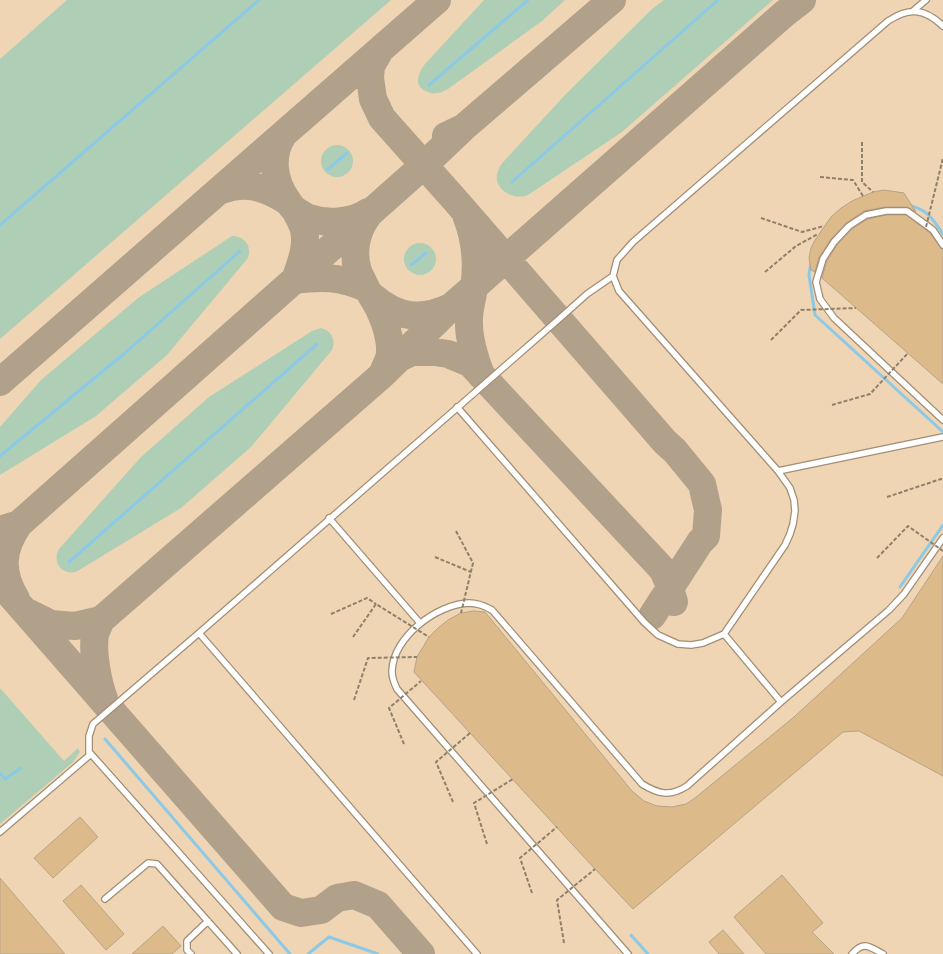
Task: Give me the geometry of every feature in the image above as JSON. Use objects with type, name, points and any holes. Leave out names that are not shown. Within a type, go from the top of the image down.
[{"type":"lane","points":[[913,11],[926,0]]},
{"type":"lane","points":[[458,407],[644,622],[658,636],[678,644],[691,645],[703,643],[724,634],[785,545],[793,524],[795,511],[794,500],[790,488],[778,471],[619,291],[614,276],[617,260],[633,242],[888,21],[900,13],[913,11],[930,15],[943,26]]},
{"type":"lane","points":[[943,245],[933,230],[907,211],[886,211],[866,216],[849,226],[834,242],[823,259],[816,282],[820,300],[834,318],[943,420]]},
{"type":"lane","points":[[89,756],[88,736],[93,724],[587,294],[614,276]]},
{"type":"lane","points":[[778,471],[943,437]]},
{"type":"lane","points":[[329,518],[420,623]]},
{"type":"lane","points":[[628,954],[397,689],[393,681],[393,664],[405,638],[420,623],[439,612],[458,605],[470,603],[483,605],[492,610],[642,784],[653,791],[665,793],[678,791],[687,786],[781,702],[889,610],[904,594],[943,538]]},
{"type":"lane","points":[[199,633],[477,954]]},
{"type":"lane","points":[[724,634],[781,702]]},
{"type":"lane","points":[[0,832],[91,754],[268,954]]},
{"type":"lane","points":[[105,899],[148,863],[157,864],[237,954]]},
{"type":"lane","points":[[191,954],[187,950],[187,941],[208,921]]},
{"type":"lane","points":[[852,954],[859,947],[869,946],[883,954]]},
{"type":"path","points":[[862,142],[862,182],[873,192]]},
{"type":"path","points":[[926,227],[943,158]]},
{"type":"path","points":[[820,177],[853,180],[863,196]]},
{"type":"path","points":[[761,218],[802,232],[824,226]]},
{"type":"path","points":[[765,272],[796,246],[818,234]]},
{"type":"path","points":[[771,340],[801,310],[856,308]]},
{"type":"path","points":[[832,406],[870,394],[908,353]]},
{"type":"path","points":[[887,497],[941,479],[943,480]]},
{"type":"path","points":[[877,558],[908,526],[943,551]]},
{"type":"path","points":[[456,531],[473,563],[461,613]]},
{"type":"path","points":[[435,557],[471,572]]},
{"type":"path","points":[[331,614],[367,598],[429,638]]},
{"type":"path","points":[[353,637],[376,604]]},
{"type":"path","points":[[354,700],[368,658],[417,657]]},
{"type":"path","points":[[404,744],[389,708],[421,681]]},
{"type":"path","points":[[453,802],[436,762],[470,733]]},
{"type":"path","points":[[487,844],[474,804],[513,779]]},
{"type":"path","points":[[532,893],[520,858],[557,827]]},
{"type":"path","points":[[564,943],[556,900],[595,869]]},
{"type":"shaded area","points":[[0,0],[943,0],[943,954],[0,954]]},
{"type":"green space","points":[[67,0],[391,0],[0,339],[0,59]]},
{"type":"green space","points":[[484,0],[565,0],[542,21],[448,89],[440,92],[429,93],[422,89],[419,86],[418,79],[422,68]]},
{"type":"green space","points":[[664,0],[773,0],[622,132],[528,195],[516,196],[505,192],[498,183],[497,177],[498,170],[503,162],[565,95],[652,9]]},
{"type":"green space","points":[[334,145],[340,145],[349,149],[353,161],[349,173],[340,177],[334,177],[325,173],[321,164],[321,158],[325,149]]},
{"type":"green space","points":[[232,236],[237,236],[246,242],[249,250],[248,258],[167,355],[96,416],[0,475],[0,427],[41,380],[138,298]]},
{"type":"green space","points":[[417,243],[423,243],[432,247],[436,259],[432,271],[423,275],[417,275],[408,271],[404,262],[404,256],[408,247]]},
{"type":"green space","points":[[321,328],[328,331],[332,336],[334,343],[332,350],[251,447],[181,508],[76,572],[66,572],[59,566],[57,563],[57,554],[59,549],[141,457],[209,397],[312,331]]},
{"type":"green space","points":[[0,688],[64,761],[78,748],[80,752],[73,762],[0,824]]},
{"type":"building","points":[[884,190],[904,193],[916,212],[907,207],[885,207],[864,211],[846,223],[831,239],[819,257],[815,272],[811,270],[809,258],[811,248],[831,217],[852,201],[873,192]]},
{"type":"building","points":[[886,215],[906,215],[930,233],[943,251],[943,384],[822,278],[827,261],[837,245],[852,229],[868,219]]},
{"type":"building","points":[[943,556],[943,776],[859,731],[843,732],[633,909],[414,672],[417,657],[429,637],[438,628],[448,620],[461,613],[473,611],[485,612],[632,791],[644,801],[657,806],[672,807],[686,804],[794,717],[902,618]]},
{"type":"building","points":[[80,817],[98,837],[53,878],[34,858]]},
{"type":"building","points":[[782,875],[823,923],[812,932],[834,954],[766,954],[734,917]]},
{"type":"building","points":[[0,878],[65,954],[0,954]]},
{"type":"building","points":[[81,885],[124,934],[106,950],[63,901]]},
{"type":"building","points":[[163,926],[181,946],[172,954],[132,954]]},
{"type":"building","points":[[723,930],[744,954],[719,954],[709,942]]},
{"type":"waterway","points":[[0,225],[259,0]]},
{"type":"waterway","points":[[429,85],[528,0]]},
{"type":"waterway","points":[[512,182],[718,0]]},
{"type":"waterway","points":[[328,169],[347,153]]},
{"type":"waterway","points":[[908,205],[920,209],[929,215],[943,234]]},
{"type":"waterway","points":[[0,456],[125,353],[240,251]]},
{"type":"waterway","points":[[411,265],[426,253]]},
{"type":"waterway","points":[[811,261],[809,275],[815,315],[943,432]]},
{"type":"waterway","points":[[69,562],[317,344]]},
{"type":"waterway","points":[[900,587],[943,525]]},
{"type":"waterway","points":[[105,739],[290,954]]},
{"type":"waterway","points":[[0,773],[5,779],[21,768]]},
{"type":"waterway","points":[[631,935],[648,954]]},
{"type":"waterway","points":[[308,954],[329,937],[378,954]]},
{"type":"taxiway","points":[[0,382],[437,0]]},
{"type":"taxiway","points":[[446,136],[463,128],[612,0]]},
{"type":"taxiway","points":[[373,297],[392,309],[410,315],[420,316],[451,307],[784,14],[802,0]]},
{"type":"taxiway","points":[[379,52],[371,66],[370,78],[373,99],[382,118],[665,442],[675,451],[702,484],[708,510],[706,536],[700,542],[652,616]]},
{"type":"taxiway","points":[[0,530],[19,524],[424,165],[463,128]]},
{"type":"taxiway","points":[[283,135],[276,151],[276,176],[282,192],[289,203],[308,223]]},
{"type":"taxiway","points":[[219,191],[237,186],[254,187],[270,192],[287,201]]},
{"type":"taxiway","points":[[295,210],[309,218],[331,222],[362,216],[368,212]]},
{"type":"taxiway","points":[[295,210],[302,223],[305,236],[303,256],[295,280],[331,278],[357,284],[366,288]]},
{"type":"taxiway","points":[[466,215],[472,233],[476,260],[474,288],[469,315],[469,330],[473,350],[481,375]]},
{"type":"taxiway","points":[[366,288],[358,271],[355,250],[360,229],[367,217]]},
{"type":"taxiway","points":[[371,295],[379,308],[389,339],[390,354],[382,375]]},
{"type":"taxiway","points":[[29,613],[51,624],[75,626],[101,620],[382,375],[449,309]]},
{"type":"taxiway","points":[[399,358],[412,352],[435,352],[448,354],[470,363],[663,570],[674,602]]},
{"type":"taxiway","points":[[16,599],[7,580],[5,561],[9,543],[19,524]]},
{"type":"taxiway","points":[[0,583],[283,907],[301,913],[321,910],[337,898],[354,895],[378,905],[421,954]]},
{"type":"taxiway","points":[[101,620],[95,635],[94,650],[98,676],[104,699]]}]
